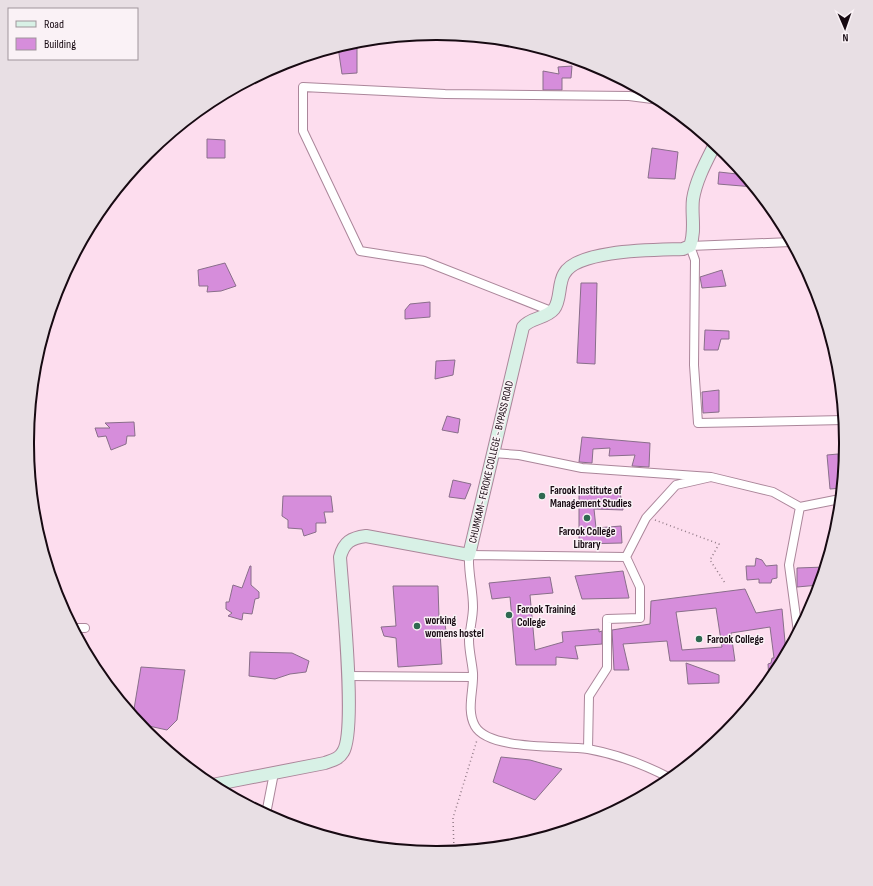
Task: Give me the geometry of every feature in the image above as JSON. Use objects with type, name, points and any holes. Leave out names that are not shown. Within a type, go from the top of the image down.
[{"type":"main road","points":[[551,312],[557,303],[564,274],[575,263],[598,256],[630,251],[683,249],[690,246],[693,236],[693,201],[697,183],[712,150]]},
{"type":"main road","name":"CHUMKAM- FEROKE COLLEGE - BYPASS ROAD","points":[[221,783],[325,763],[337,759],[344,751],[348,715],[348,676],[340,556],[342,547],[349,540],[366,536],[469,555],[523,327],[531,320],[551,312]]},
{"type":"street","points":[[551,312],[424,261],[360,251],[303,131],[303,87],[445,94],[629,96],[644,98]]},
{"type":"street","points":[[785,242],[690,246],[695,260],[693,317],[698,423],[837,418]]},
{"type":"street","points":[[493,453],[519,455],[582,468],[711,478],[772,492],[800,506],[835,500]]},
{"type":"street","points":[[626,556],[646,518],[676,485],[711,478]]},
{"type":"street","points":[[797,622],[789,565],[800,506]]},
{"type":"street","points":[[626,556],[469,555],[469,578],[473,608],[470,621],[472,677],[471,708],[474,725],[479,732],[492,739],[521,744],[588,749],[648,767],[664,775]]},
{"type":"street","points":[[588,749],[589,696],[607,668],[607,619],[640,618],[640,587],[626,556]]},
{"type":"street","points":[[80,628],[85,628]]},
{"type":"street","points":[[348,676],[472,677]]},
{"type":"street","points":[[267,808],[274,773]]},
{"type":"path","points":[[646,518],[664,523],[719,544],[710,560],[725,583]]},
{"type":"path","points":[[454,845],[453,818],[479,732]]},
{"type":"building","points":[[357,48],[357,73],[342,74],[339,52]]},
{"type":"building","points":[[572,66],[571,78],[562,78],[562,90],[543,90],[543,71],[559,74],[558,67]]},
{"type":"building","points":[[207,139],[225,140],[225,158],[207,158]]},
{"type":"building","points":[[652,148],[678,152],[675,179],[648,178]]},
{"type":"building","points":[[719,172],[735,174],[746,186],[718,184]]},
{"type":"building","points":[[225,263],[236,286],[221,291],[207,292],[208,286],[199,286],[198,270]]},
{"type":"building","points":[[722,270],[726,286],[702,288],[700,277]]},
{"type":"building","points":[[581,283],[597,283],[595,364],[577,363]]},
{"type":"building","points":[[430,302],[430,317],[405,319],[405,310],[410,304]]},
{"type":"building","points":[[705,330],[729,331],[729,339],[721,339],[718,350],[704,350]]},
{"type":"building","points":[[455,360],[453,375],[435,379],[436,361]]},
{"type":"building","points":[[719,390],[719,412],[703,413],[702,392]]},
{"type":"building","points":[[447,416],[460,419],[458,433],[442,430]]},
{"type":"building","points":[[134,422],[135,436],[127,436],[126,444],[111,450],[106,436],[98,437],[95,428],[110,428],[105,423]]},
{"type":"building","points":[[582,437],[650,443],[649,467],[632,466],[635,455],[609,456],[610,448],[593,449],[592,463],[579,462]]},
{"type":"building","points":[[838,454],[837,488],[830,489],[827,455]]},
{"type":"building","points":[[453,480],[471,484],[465,499],[449,497]]},
{"type":"building","name":"Farook College Library","points":[[620,492],[623,510],[594,509],[596,528],[621,526],[622,543],[579,544],[579,494]]},
{"type":"building","points":[[283,496],[331,496],[333,512],[324,512],[326,523],[316,523],[316,532],[304,536],[302,529],[288,528],[288,520],[282,516]]},
{"type":"building","points":[[756,558],[762,560],[766,566],[777,565],[777,578],[772,579],[771,583],[759,583],[759,579],[747,580],[746,566],[755,566]]},
{"type":"building","points":[[250,566],[251,585],[259,592],[259,598],[255,599],[252,614],[243,613],[242,620],[228,616],[232,613],[226,609],[226,602],[229,602],[233,585],[242,588]]},
{"type":"building","points":[[819,567],[813,586],[797,587],[797,568]]},
{"type":"building","points":[[623,571],[629,598],[582,599],[575,576]]},
{"type":"building","points":[[550,577],[553,593],[530,595],[535,650],[563,642],[562,632],[599,629],[599,632],[602,631],[602,644],[575,646],[578,659],[556,657],[556,665],[516,665],[510,597],[492,599],[489,583]]},
{"type":"building","name":"working womens hostel","points":[[393,586],[438,586],[439,618],[444,618],[446,631],[440,632],[442,664],[398,667],[396,638],[384,636],[381,627],[396,626]]},
{"type":"building","name":"Farook College","points":[[745,589],[756,613],[782,609],[785,644],[768,671],[768,664],[771,663],[772,658],[774,658],[770,627],[731,633],[735,661],[670,661],[667,641],[623,644],[629,670],[614,670],[612,630],[650,624],[651,601]],"holes":[[[716,608],[722,647],[682,650],[676,612]]]},
{"type":"building","points":[[250,652],[292,653],[309,661],[306,672],[290,674],[275,679],[249,676]]},
{"type":"building","points":[[686,663],[719,675],[719,683],[688,684]]},
{"type":"building","points":[[141,667],[185,670],[177,720],[167,730],[150,726],[134,708]]},
{"type":"building","points":[[501,757],[530,760],[562,769],[535,800],[493,782]]},
{"type":"place","name":"Farook Institute of Management Studies","points":[[542,496]]},
{"type":"place","name":"Farook College Library","points":[[587,518]]},
{"type":"place","name":"Farook Training College","points":[[509,615]]},
{"type":"place","name":"working womens hostel","points":[[417,626]]},
{"type":"place","name":"Farook College","points":[[699,639]]}]
